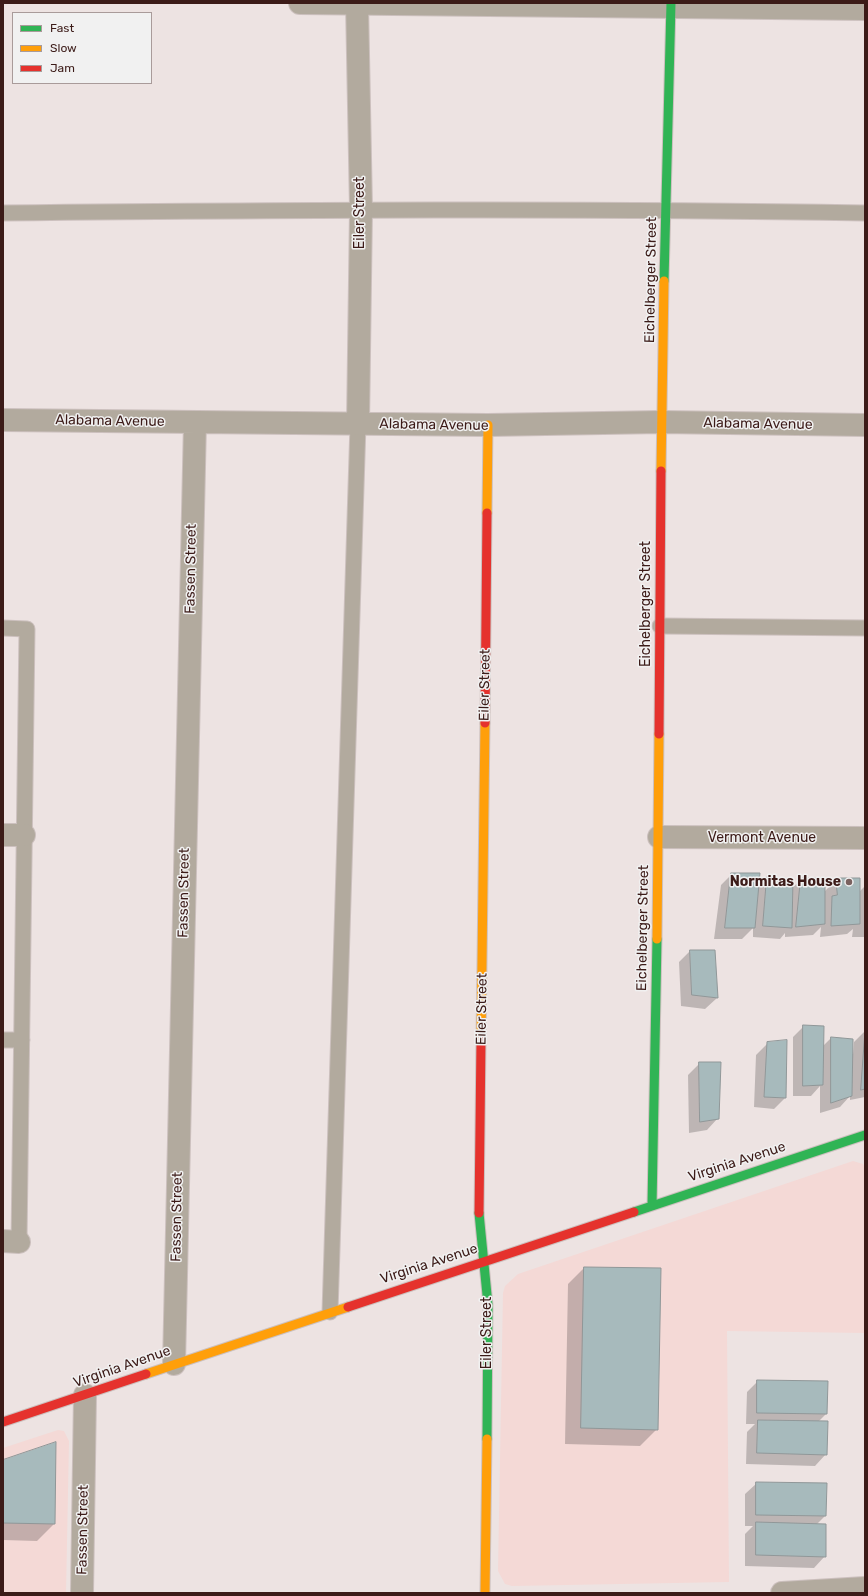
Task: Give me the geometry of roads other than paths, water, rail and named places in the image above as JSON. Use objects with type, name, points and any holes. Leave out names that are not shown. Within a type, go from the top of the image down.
[{"type":"street","points":[[300,3],[865,9]]},
{"type":"street","name":"Eiler Street","points":[[357,4],[361,209],[358,424]]},
{"type":"street","name":"Eichelberger Street","points":[[652,1206],[659,837],[661,422],[671,6]]},
{"type":"street","name":"Alabama Avenue","points":[[3,420],[488,425],[661,422],[865,425]]},
{"type":"street","name":"Fassen Street","points":[[174,1364],[195,422]]},
{"type":"street","name":"Eiler Street","points":[[485,1593],[488,1305],[484,1261],[480,1240],[479,1212],[488,425]]},
{"type":"street","points":[[3,835],[24,835]]},
{"type":"street","name":"Vermont Avenue","points":[[659,837],[865,838]]},
{"type":"street","name":"Virginia Avenue","points":[[3,1422],[865,1135]]},
{"type":"street","name":"Fassen Street","points":[[82,1593],[85,1395]]},
{"type":"street","points":[[782,1593],[865,1588]]},
{"type":"lane","points":[[3,213],[361,209],[666,210],[865,213]]},
{"type":"lane","points":[[330,1312],[358,424]]},
{"type":"lane","points":[[660,626],[865,628]]},
{"type":"lane","points":[[3,628],[27,629],[22,1040],[11,1241]]},
{"type":"lane","points":[[3,1040],[22,1040]]},
{"type":"place","name":"Normitas House","points":[[849,882]]}]
